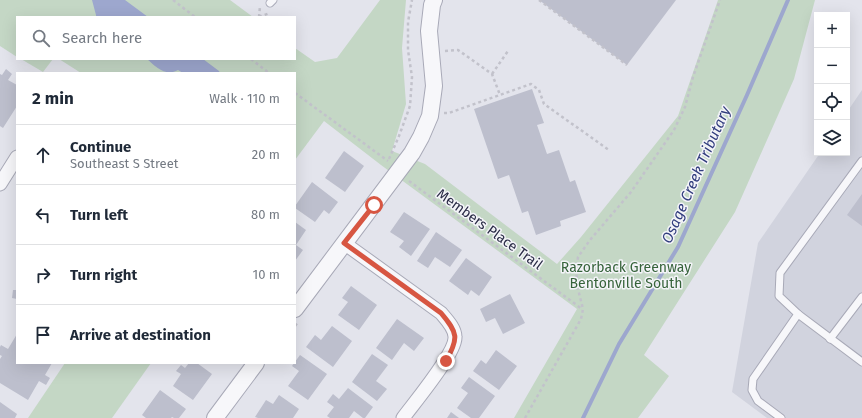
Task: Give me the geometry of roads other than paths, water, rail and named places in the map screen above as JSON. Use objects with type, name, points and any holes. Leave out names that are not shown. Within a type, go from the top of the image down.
[{"type":"street","points":[[296,308],[374,205],[421,137],[430,116],[434,86],[429,31],[434,0]]},
{"type":"street","points":[[2,177],[16,158]]},
{"type":"street","points":[[344,243],[441,313],[450,324],[456,336],[453,348],[446,361],[403,418]]},
{"type":"street","points":[[215,418],[255,364]]},
{"type":"lane","points":[[862,161],[780,273],[779,296],[798,314],[862,362]]},
{"type":"lane","points":[[830,339],[862,297]]},
{"type":"lane","points":[[781,418],[758,401],[752,390],[753,379],[798,314]]},
{"type":"water","points":[[92,0],[125,0],[147,16],[96,16]]},
{"type":"water","points":[[148,60],[204,60],[220,72],[181,72],[178,70],[174,72],[165,72]]},
{"type":"waterway","name":"Osage Creek Tributary","points":[[583,418],[619,344],[678,247],[788,0]]},
{"type":"park label","name":"Razorback Greenway Bentonville South","points":[[626,276]]}]
